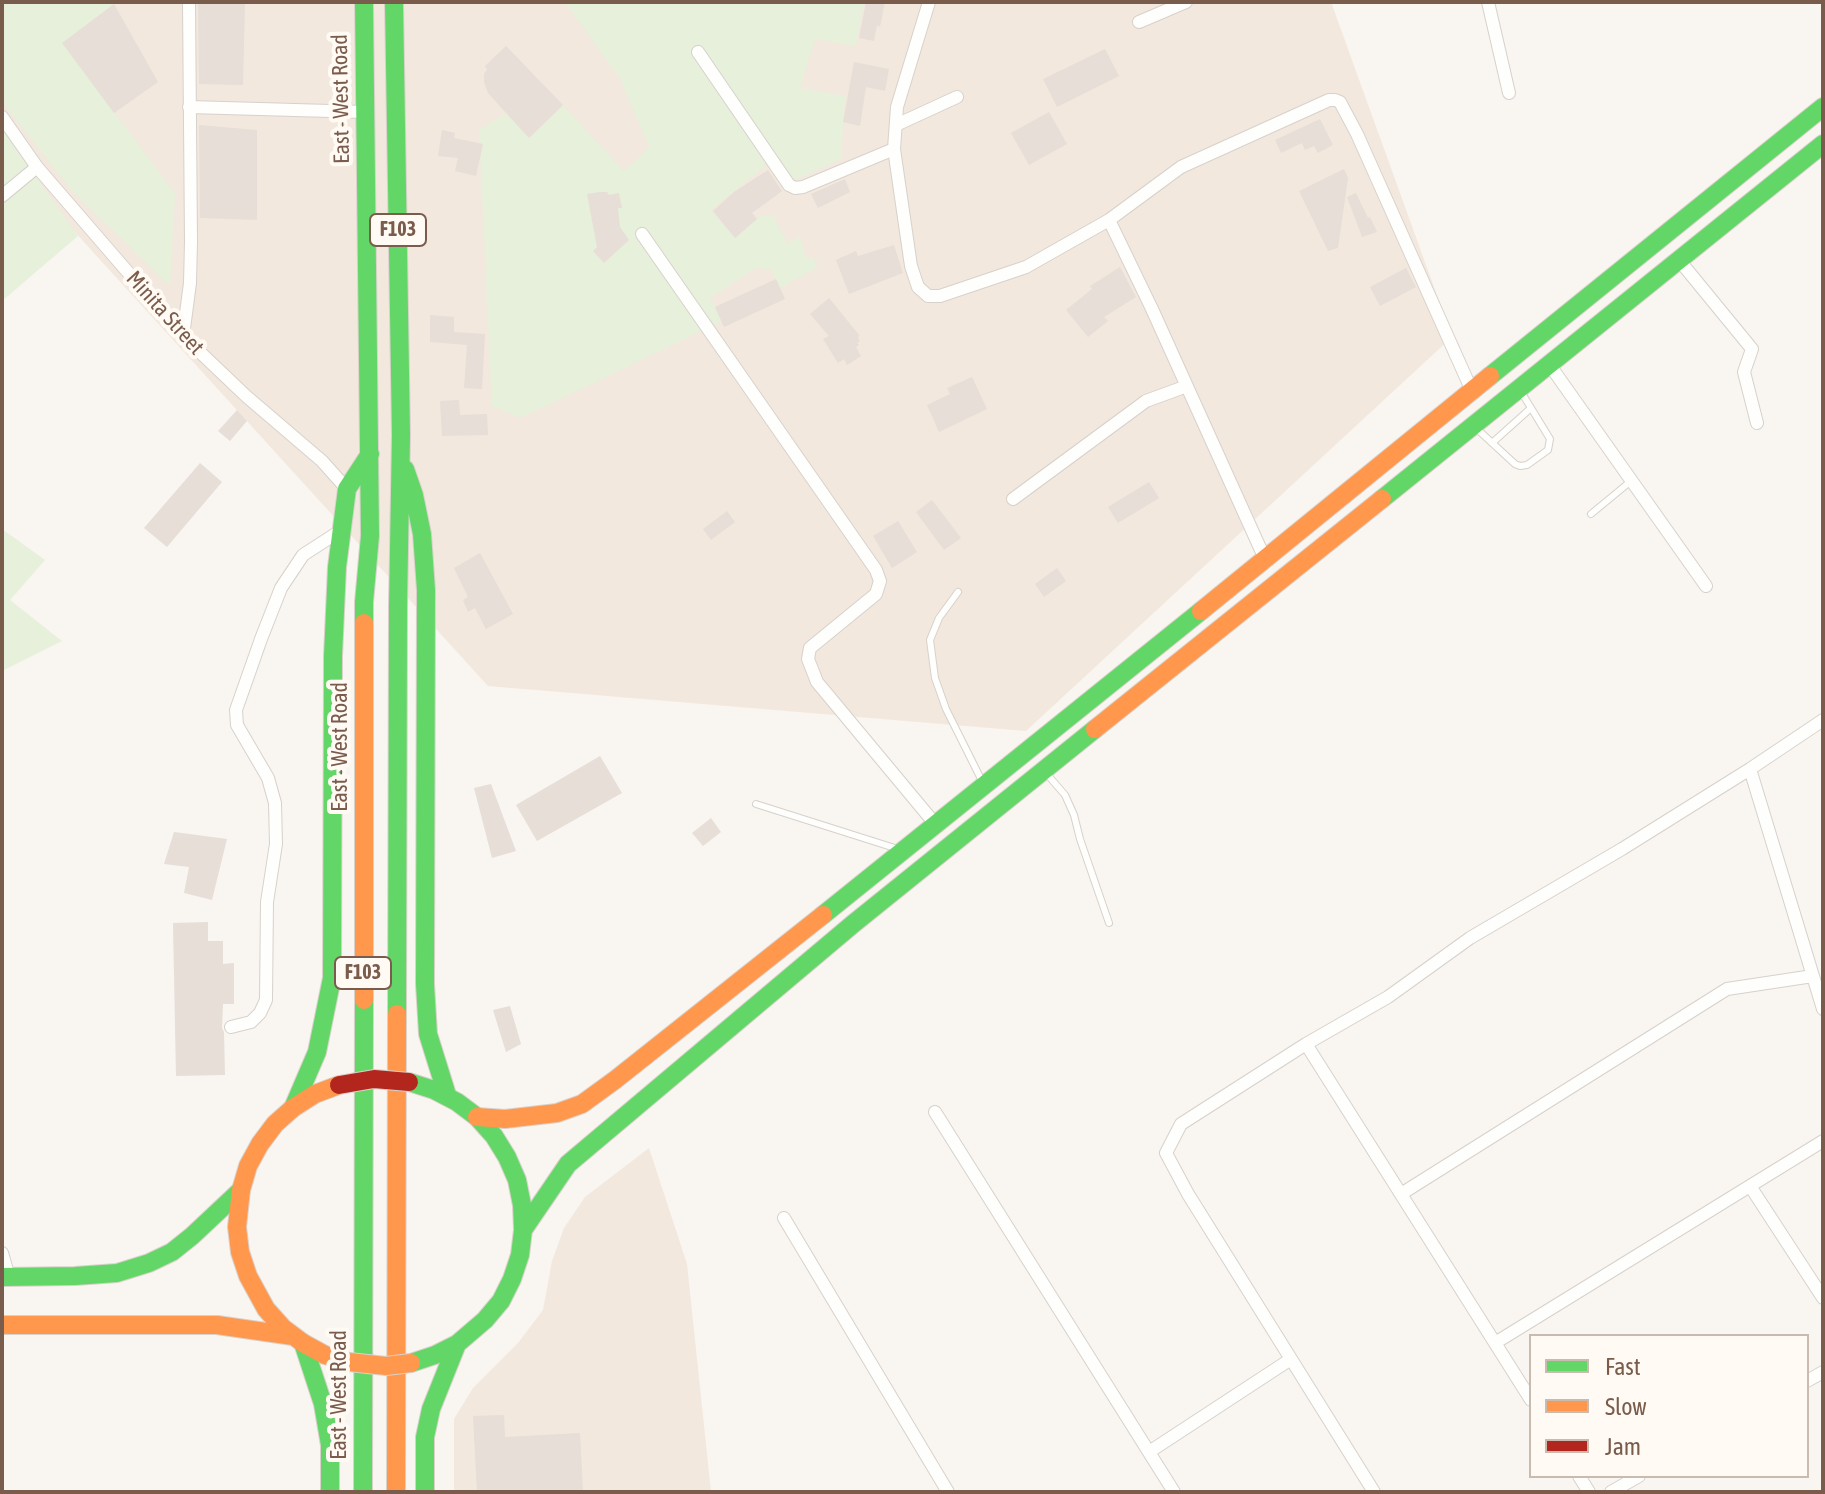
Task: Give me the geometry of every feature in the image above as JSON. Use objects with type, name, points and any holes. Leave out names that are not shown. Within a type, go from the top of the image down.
[{"type":"main road","name":"East - West Road","points":[[363,1492],[364,602],[370,536],[364,2]]},
{"type":"main road","name":"F103","points":[[394,2],[401,458],[396,1492]]},
{"type":"main road","points":[[477,1117],[505,1119],[557,1113],[582,1104],[615,1080],[904,851],[1823,107]]},
{"type":"main road","points":[[523,1230],[568,1164],[853,924],[1823,144]]},
{"type":"main road","points":[[293,1108],[317,1052],[332,978],[333,656],[337,567],[347,489],[370,454]]},
{"type":"main road","points":[[401,458],[414,495],[422,534],[426,590],[425,984],[428,1034],[447,1095]]},
{"type":"main road","points":[[374,1079],[409,1082],[447,1095],[477,1117],[501,1146],[513,1168],[522,1205],[523,1230],[517,1267],[507,1290],[485,1320],[457,1344],[435,1355],[411,1363],[386,1366],[349,1362],[325,1355],[298,1339],[266,1309],[248,1276],[240,1252],[237,1227],[241,1190],[248,1166],[275,1124],[315,1094],[339,1085],[374,1079]]},
{"type":"main road","points":[[5,1277],[117,1273],[149,1263],[172,1252],[241,1190]]},
{"type":"main road","points":[[2,1325],[217,1325],[298,1339]]},
{"type":"main road","points":[[298,1339],[323,1404],[330,1445],[330,1492]]},
{"type":"main road","points":[[425,1492],[425,1437],[431,1409],[457,1344]]},
{"type":"street","points":[[183,336],[190,283],[189,2]]},
{"type":"street","points":[[929,2],[897,107],[894,149],[911,266],[918,287],[928,296],[940,296],[1026,267],[1109,220],[1181,167],[1335,100],[1340,102],[1357,134],[1472,391]]},
{"type":"street","points":[[1139,22],[1186,2]]},
{"type":"street","points":[[1488,2],[1509,93]]},
{"type":"street","points":[[698,52],[789,185],[795,188],[894,149]]},
{"type":"street","points":[[896,125],[957,97]]},
{"type":"street","points":[[189,107],[365,112]]},
{"type":"street","name":"Minita Street","points":[[2,117],[37,167],[183,336],[246,396],[322,461],[347,489]]},
{"type":"street","points":[[2,196],[37,167]]},
{"type":"street","points":[[1109,220],[1265,559]]},
{"type":"street","points":[[642,234],[876,570],[880,581],[876,594],[810,648],[808,659],[817,682],[936,825]]},
{"type":"street","points":[[1679,260],[1752,349],[1744,372],[1757,423]]},
{"type":"street","points":[[1549,364],[1706,586]]},
{"type":"street","points":[[1013,499],[1146,401],[1187,386]]},
{"type":"street","points":[[231,1027],[251,1022],[266,1000],[267,902],[276,844],[275,803],[268,778],[237,725],[236,710],[281,588],[303,555],[340,531]]},
{"type":"street","points":[[1374,1492],[1188,1194],[1166,1153],[1181,1124],[1306,1044],[1388,997],[1470,938],[1622,849],[1823,720]]},
{"type":"street","points":[[1750,769],[1823,1009]]},
{"type":"street","points":[[1401,1194],[1727,989],[1813,976]]},
{"type":"street","points":[[1306,1044],[1529,1397]]},
{"type":"street","points":[[935,1112],[1174,1492]]},
{"type":"street","points":[[1495,1343],[1823,1141]]},
{"type":"street","points":[[1750,1186],[1823,1298]]},
{"type":"street","points":[[784,1218],[948,1492]]},
{"type":"street","points":[[2,1253],[5,1277]]},
{"type":"street","points":[[1149,1452],[1291,1359]]},
{"type":"street","points":[[1611,1492],[1636,1478]]},
{"type":"lane","points":[[1473,426],[1520,466],[1527,465],[1548,450],[1550,439],[1519,388]]},
{"type":"lane","points":[[1492,443],[1531,408]]},
{"type":"lane","points":[[1591,514],[1631,481]]},
{"type":"lane","points":[[958,592],[939,618],[930,640],[935,678],[946,709],[984,786]]},
{"type":"lane","points":[[1044,771],[1065,795],[1074,815],[1109,923]]},
{"type":"lane","points":[[756,804],[904,851]]},
{"type":"shaded area","points":[[2,2],[1331,2],[1452,337],[1026,731],[488,686],[2,152]]},
{"type":"shaded area","points":[[649,1148],[687,1264],[711,1492],[454,1492],[454,1419],[473,1388],[518,1343],[543,1310],[552,1261],[564,1228],[585,1197]]},
{"type":"green space","points":[[2,2],[114,2],[63,43],[175,193],[170,286],[73,192],[2,102]]},
{"type":"green space","points":[[565,2],[864,2],[856,46],[815,39],[800,88],[845,96],[841,159],[786,184],[768,164],[711,210],[735,238],[760,216],[774,216],[787,243],[800,237],[806,258],[813,258],[818,267],[780,288],[770,269],[756,268],[710,298],[722,321],[521,418],[492,406],[479,130],[506,113],[529,137],[563,105],[624,171],[649,147],[620,79]]},
{"type":"green space","points":[[2,129],[78,236],[2,301]]},
{"type":"green space","points":[[2,529],[45,560],[10,600],[62,641],[2,671]]},
{"type":"building","points":[[198,2],[245,2],[243,85],[199,84]]},
{"type":"building","points":[[866,2],[885,2],[874,41],[859,38]]},
{"type":"building","points":[[114,4],[158,82],[114,113],[62,43]]},
{"type":"building","points":[[506,46],[563,105],[529,138],[488,93],[484,82],[485,66]]},
{"type":"building","points":[[1105,49],[1119,76],[1057,107],[1043,79]]},
{"type":"building","points":[[854,62],[889,69],[885,91],[866,87],[860,126],[843,122]]},
{"type":"building","points":[[1049,112],[1067,144],[1029,165],[1011,133]]},
{"type":"building","points":[[1320,119],[1333,145],[1318,153],[1314,146],[1305,150],[1302,143],[1281,153],[1275,140]]},
{"type":"building","points":[[199,125],[257,130],[257,220],[200,218]]},
{"type":"building","points":[[442,130],[455,133],[454,138],[483,144],[476,176],[455,171],[458,158],[438,156]]},
{"type":"building","points":[[1344,169],[1348,178],[1338,248],[1328,251],[1299,191]]},
{"type":"building","points":[[768,170],[782,191],[752,213],[757,219],[735,238],[713,211],[734,192]]},
{"type":"building","points":[[845,179],[850,192],[818,208],[811,194]]},
{"type":"building","points":[[600,192],[609,195],[619,193],[622,208],[618,208],[620,227],[629,240],[604,263],[593,251],[597,247],[587,194]]},
{"type":"building","points":[[1356,193],[1377,232],[1362,237],[1347,197]]},
{"type":"building","points":[[894,245],[903,273],[849,294],[836,260],[856,251],[858,256]]},
{"type":"building","points":[[1120,267],[1136,297],[1104,317],[1108,321],[1088,337],[1066,310],[1092,289],[1090,286]]},
{"type":"building","points":[[1406,268],[1416,287],[1380,306],[1370,287]]},
{"type":"building","points":[[776,279],[785,299],[724,327],[715,307]]},
{"type":"building","points":[[829,298],[859,335],[859,345],[856,347],[861,356],[847,365],[844,359],[838,363],[823,339],[829,336],[810,314]]},
{"type":"building","points":[[430,315],[454,317],[454,332],[485,334],[482,389],[464,388],[467,345],[430,342]]},
{"type":"building","points":[[972,377],[987,409],[939,432],[927,405],[950,394],[947,388]]},
{"type":"building","points":[[459,400],[460,415],[487,414],[488,435],[442,436],[440,401]]},
{"type":"building","points":[[237,410],[247,421],[230,441],[218,431]]},
{"type":"building","points":[[200,463],[222,482],[167,547],[144,528]]},
{"type":"building","points":[[1149,482],[1159,498],[1118,523],[1108,507]]},
{"type":"building","points":[[932,500],[961,538],[944,550],[916,512]]},
{"type":"building","points":[[727,511],[735,522],[711,540],[703,529]]},
{"type":"building","points":[[898,521],[917,552],[892,568],[873,536]]},
{"type":"building","points":[[480,553],[513,614],[486,629],[475,608],[468,612],[463,600],[468,597],[454,568]]},
{"type":"building","points":[[1057,568],[1066,581],[1044,597],[1035,584]]},
{"type":"building","points":[[600,756],[622,793],[537,841],[516,805]]},
{"type":"building","points":[[491,784],[516,851],[492,858],[474,788]]},
{"type":"building","points":[[711,818],[721,832],[703,846],[692,833]]},
{"type":"building","points":[[174,832],[227,839],[212,900],[184,893],[189,867],[164,864]]},
{"type":"building","points":[[208,922],[208,941],[223,941],[223,964],[234,963],[234,1004],[223,1004],[225,1075],[176,1076],[173,923]]},
{"type":"building","points":[[510,1006],[521,1044],[506,1052],[493,1010]]},
{"type":"building","points":[[504,1415],[505,1437],[580,1433],[583,1492],[477,1492],[473,1416]]},
{"type":"traffic: fast","points":[[364,2],[370,536],[364,623]]},
{"type":"traffic: fast","points":[[394,2],[401,435],[397,1014]]},
{"type":"traffic: fast","points":[[1490,376],[1823,107]]},
{"type":"traffic: fast","points":[[1382,499],[1823,144]]},
{"type":"traffic: fast","points":[[293,1108],[317,1052],[332,978],[333,656],[337,567],[347,489],[370,454]]},
{"type":"traffic: fast","points":[[405,469],[422,534],[426,590],[425,984],[428,1034],[447,1095]]},
{"type":"traffic: fast","points":[[823,915],[1201,611]]},
{"type":"traffic: fast","points":[[523,1230],[568,1164],[853,924],[1095,729]]},
{"type":"traffic: fast","points":[[363,1492],[364,1000]]},
{"type":"traffic: fast","points":[[409,1082],[457,1102],[477,1117],[494,1136],[517,1180],[523,1230],[520,1255],[501,1301],[485,1320],[457,1344],[411,1363]]},
{"type":"traffic: fast","points":[[2,1277],[117,1273],[149,1263],[172,1252],[241,1190]]},
{"type":"traffic: fast","points":[[303,1343],[323,1404],[330,1445],[330,1492]]},
{"type":"traffic: fast","points":[[425,1492],[425,1437],[431,1409],[457,1344]]},
{"type":"traffic: slow","points":[[1201,611],[1490,376]]},
{"type":"traffic: slow","points":[[1095,729],[1382,499]]},
{"type":"traffic: slow","points":[[364,623],[364,1000]]},
{"type":"traffic: slow","points":[[477,1117],[505,1119],[557,1113],[582,1104],[823,915]]},
{"type":"traffic: slow","points":[[396,1492],[397,1014]]},
{"type":"traffic: slow","points":[[339,1085],[315,1094],[293,1108],[275,1124],[260,1144],[248,1166],[241,1190],[237,1227],[240,1252],[248,1276],[266,1309],[283,1328],[303,1343],[325,1355],[349,1362]]},
{"type":"traffic: slow","points":[[2,1325],[217,1325],[293,1336]]},
{"type":"traffic: slow","points":[[349,1362],[386,1366],[411,1363]]},
{"type":"traffic: jam","points":[[339,1085],[374,1079],[409,1082]]}]
